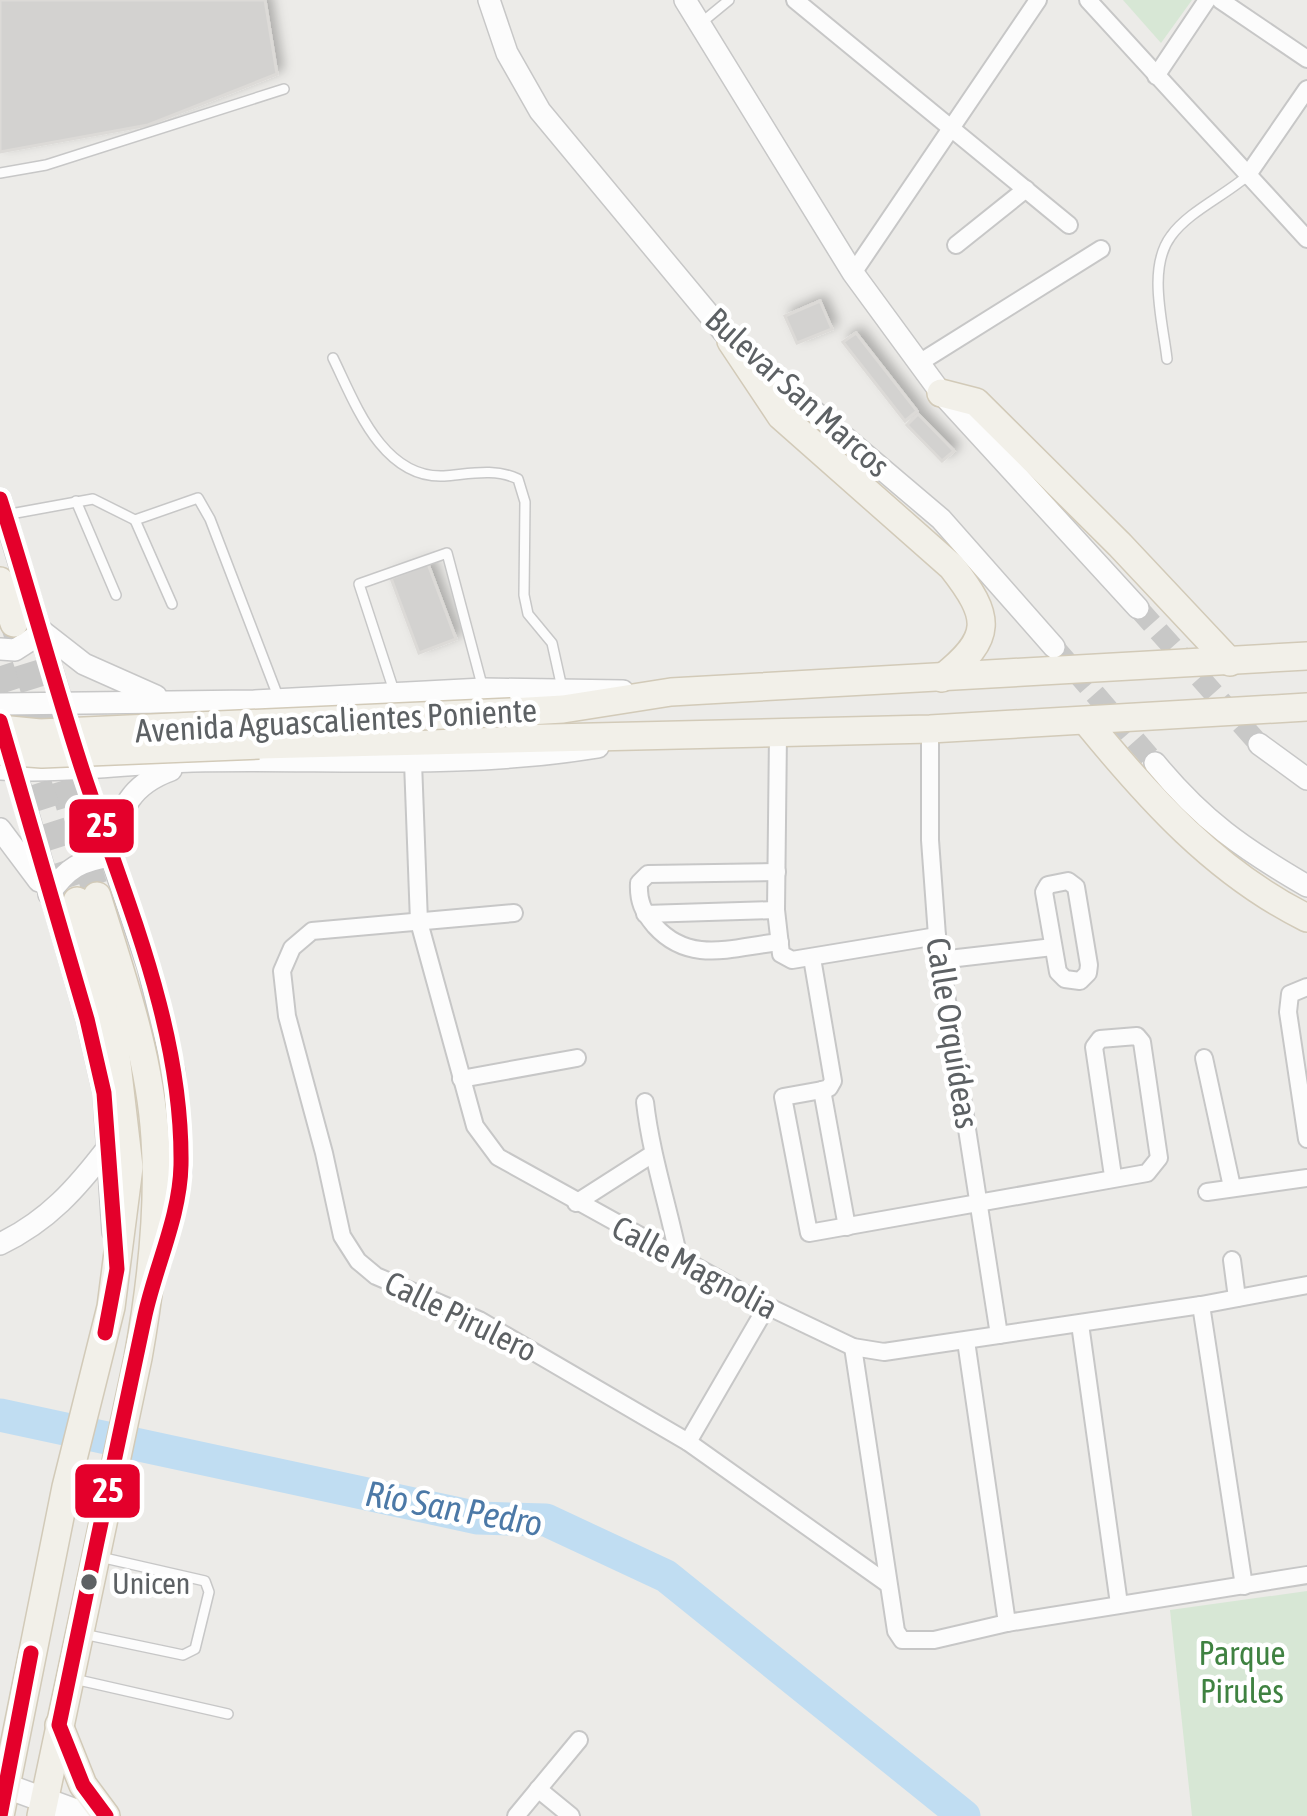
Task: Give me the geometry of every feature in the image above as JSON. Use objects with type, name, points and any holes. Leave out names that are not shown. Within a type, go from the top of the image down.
[{"type":"main road","points":[[731,341],[781,416],[952,567],[975,597],[982,614],[976,646],[942,679]]},
{"type":"main road","points":[[941,394],[976,402],[1230,662]]},
{"type":"main road","points":[[0,581],[7,636]]},
{"type":"main road","name":"Avenida Aguascalientes Poniente","points":[[0,725],[40,733],[512,712],[671,692],[1307,656]]},
{"type":"main road","name":"Avenida Aguascalientes Poniente","points":[[5,764],[42,754],[931,729],[1307,707]]},
{"type":"main road","points":[[1086,721],[1132,778],[1190,837],[1264,894],[1307,918]]},
{"type":"main road","points":[[0,1816],[66,1487],[99,1360],[129,1167],[114,1038],[75,897]]},
{"type":"main road","points":[[43,1807],[138,1358],[156,1209],[155,1135],[137,1032],[75,897]]},
{"type":"main road","points":[[58,1725],[83,1785],[106,1816]]},
{"type":"main road","points":[[6,1786],[43,1807],[88,1816]]},
{"type":"street","name":"Bulevar San Marcos","points":[[489,0],[507,53],[540,111],[731,341],[941,518],[1054,647]]},
{"type":"street","points":[[685,0],[853,273],[941,394],[1138,608]]},
{"type":"street","points":[[794,0],[1069,224]]},
{"type":"street","points":[[853,273],[1038,0]]},
{"type":"street","points":[[1088,0],[1307,238]]},
{"type":"street","points":[[1156,76],[1207,0]]},
{"type":"street","points":[[1220,0],[1307,59]]},
{"type":"street","points":[[1247,176],[1307,89]]},
{"type":"street","points":[[956,245],[1026,189]]},
{"type":"street","points":[[919,362],[1101,249]]},
{"type":"street","points":[[3,507],[164,1023],[179,1118],[181,1170],[172,1221],[148,1302]]},
{"type":"street","points":[[7,636],[15,650],[44,632]]},
{"type":"street","points":[[44,632],[84,664],[174,702]]},
{"type":"street","name":"Avenida Aguascalientes Poniente","points":[[0,704],[280,700],[483,689],[671,692]]},
{"type":"street","points":[[174,702],[150,720],[152,742],[168,755],[194,761]]},
{"type":"street","points":[[0,725],[5,764],[75,897]]},
{"type":"street","name":"Calle Orquídeas","points":[[931,729],[929,839],[937,936],[999,1335]]},
{"type":"street","points":[[778,734],[776,910],[785,958],[812,958],[937,936]]},
{"type":"street","name":"Avenida Aguascalientes Poniente","points":[[5,764],[82,767],[538,757],[659,737]]},
{"type":"street","points":[[1258,744],[1307,779]]},
{"type":"street","points":[[112,856],[122,812],[133,791],[146,779],[194,761]]},
{"type":"street","name":"Calle Magnolia","points":[[413,762],[418,922],[475,1126],[498,1157],[576,1203],[767,1306],[853,1347],[884,1352],[1201,1306],[1307,1285]]},
{"type":"street","points":[[1155,763],[1191,807],[1307,886]]},
{"type":"street","points":[[0,829],[75,897]]},
{"type":"street","points":[[112,856],[76,864],[63,873],[75,897],[87,1019],[104,1094],[116,1269]]},
{"type":"street","points":[[777,872],[648,874],[639,883],[638,897],[644,914],[666,938],[686,950],[780,942]]},
{"type":"street","points":[[1074,882],[1088,973],[1080,981],[1065,980],[1052,947],[1045,887],[1074,882]]},
{"type":"street","points":[[644,914],[776,910]]},
{"type":"street","points":[[418,922],[514,913]]},
{"type":"street","name":"Calle Pirulero","points":[[418,922],[312,931],[292,948],[282,970],[287,1016],[342,1236],[358,1261],[376,1276],[479,1320],[688,1442],[888,1584]]},
{"type":"street","points":[[940,960],[1052,947]]},
{"type":"street","points":[[812,958],[832,1081],[830,1088],[783,1097],[809,1233],[1147,1173],[1159,1159],[1142,1042],[1130,1034],[1100,1039],[1094,1047],[1113,1177]]},
{"type":"street","points":[[1307,986],[1290,994],[1288,1012],[1307,1139]]},
{"type":"street","points":[[461,1079],[577,1058]]},
{"type":"street","points":[[1204,1058],[1232,1186]]},
{"type":"street","points":[[821,1090],[847,1227]]},
{"type":"street","points":[[645,1102],[651,1156],[661,1171],[679,1259]]},
{"type":"street","points":[[0,1244],[61,1205],[109,1146]]},
{"type":"street","points":[[576,1203],[651,1156]]},
{"type":"street","points":[[1207,1192],[1307,1178]]},
{"type":"street","points":[[1232,1260],[1238,1298]]},
{"type":"street","points":[[688,1442],[767,1306]]},
{"type":"street","points":[[1201,1306],[1244,1586]]},
{"type":"street","points":[[1079,1324],[1119,1604]]},
{"type":"street","points":[[966,1341],[1007,1623]]},
{"type":"street","points":[[853,1347],[888,1584],[896,1631],[902,1640],[934,1640],[1007,1623],[1307,1575]]},
{"type":"street","points":[[516,1816],[579,1740]]},
{"type":"street","points":[[538,1790],[571,1816]]},
{"type":"lane","points":[[701,23],[729,0]]},
{"type":"lane","points":[[0,173],[46,165],[284,89]]},
{"type":"lane","points":[[1167,359],[1160,282],[1164,248],[1172,233],[1247,176]]},
{"type":"lane","points":[[333,358],[366,427],[400,463],[433,476],[502,472],[518,479],[526,502],[524,595],[528,614],[552,644],[562,688]]},
{"type":"lane","points":[[135,520],[191,498],[201,501],[280,700]]},
{"type":"lane","points":[[76,500],[116,596]]},
{"type":"lane","points":[[3,507],[105,502],[135,520],[172,604]]},
{"type":"lane","points":[[396,696],[359,584],[447,553],[483,689]]},
{"type":"lane","points":[[77,1633],[183,1655],[195,1649],[209,1592],[205,1581],[93,1556]]},
{"type":"lane","points":[[68,1678],[228,1714]]},
{"type":"green space","points":[[1123,0],[1192,0],[1161,43]]},
{"type":"green space","name":"Parque Pirules","points":[[1307,1591],[1307,1816],[1192,1816],[1170,1610]]},
{"type":"building","points":[[0,0],[265,0],[277,74],[148,125],[0,152]]},
{"type":"building","points":[[820,301],[832,329],[797,343],[785,316]]},
{"type":"building","points":[[856,333],[917,411],[905,421],[843,342]]},
{"type":"building","points":[[918,414],[954,451],[942,461],[907,425]]},
{"type":"building","points":[[428,564],[456,639],[419,653],[391,578]]},
{"type":"waterway","name":"Río San Pedro","points":[[0,1415],[478,1518],[546,1520],[666,1576],[964,1816]]},
{"type":"tunnel","points":[[1138,608],[1259,744]]},
{"type":"tunnel","points":[[14,624],[97,896]]},
{"type":"tunnel","points":[[1054,647],[1155,763]]},
{"type":"tunnel","points":[[0,666],[75,896]]},
{"type":"transit line","name":"25","points":[[0,499],[82,769],[148,963],[162,1013],[179,1114],[181,1165],[176,1203],[145,1315],[59,1725],[83,1785],[106,1816]]},
{"type":"transit line","name":"25","points":[[0,721],[104,1093],[117,1269],[105,1333]]},
{"type":"transit line","name":"25","points":[[0,1816],[31,1653]]},
{"type":"place","name":"Unicen","points":[[89,1582]]}]
